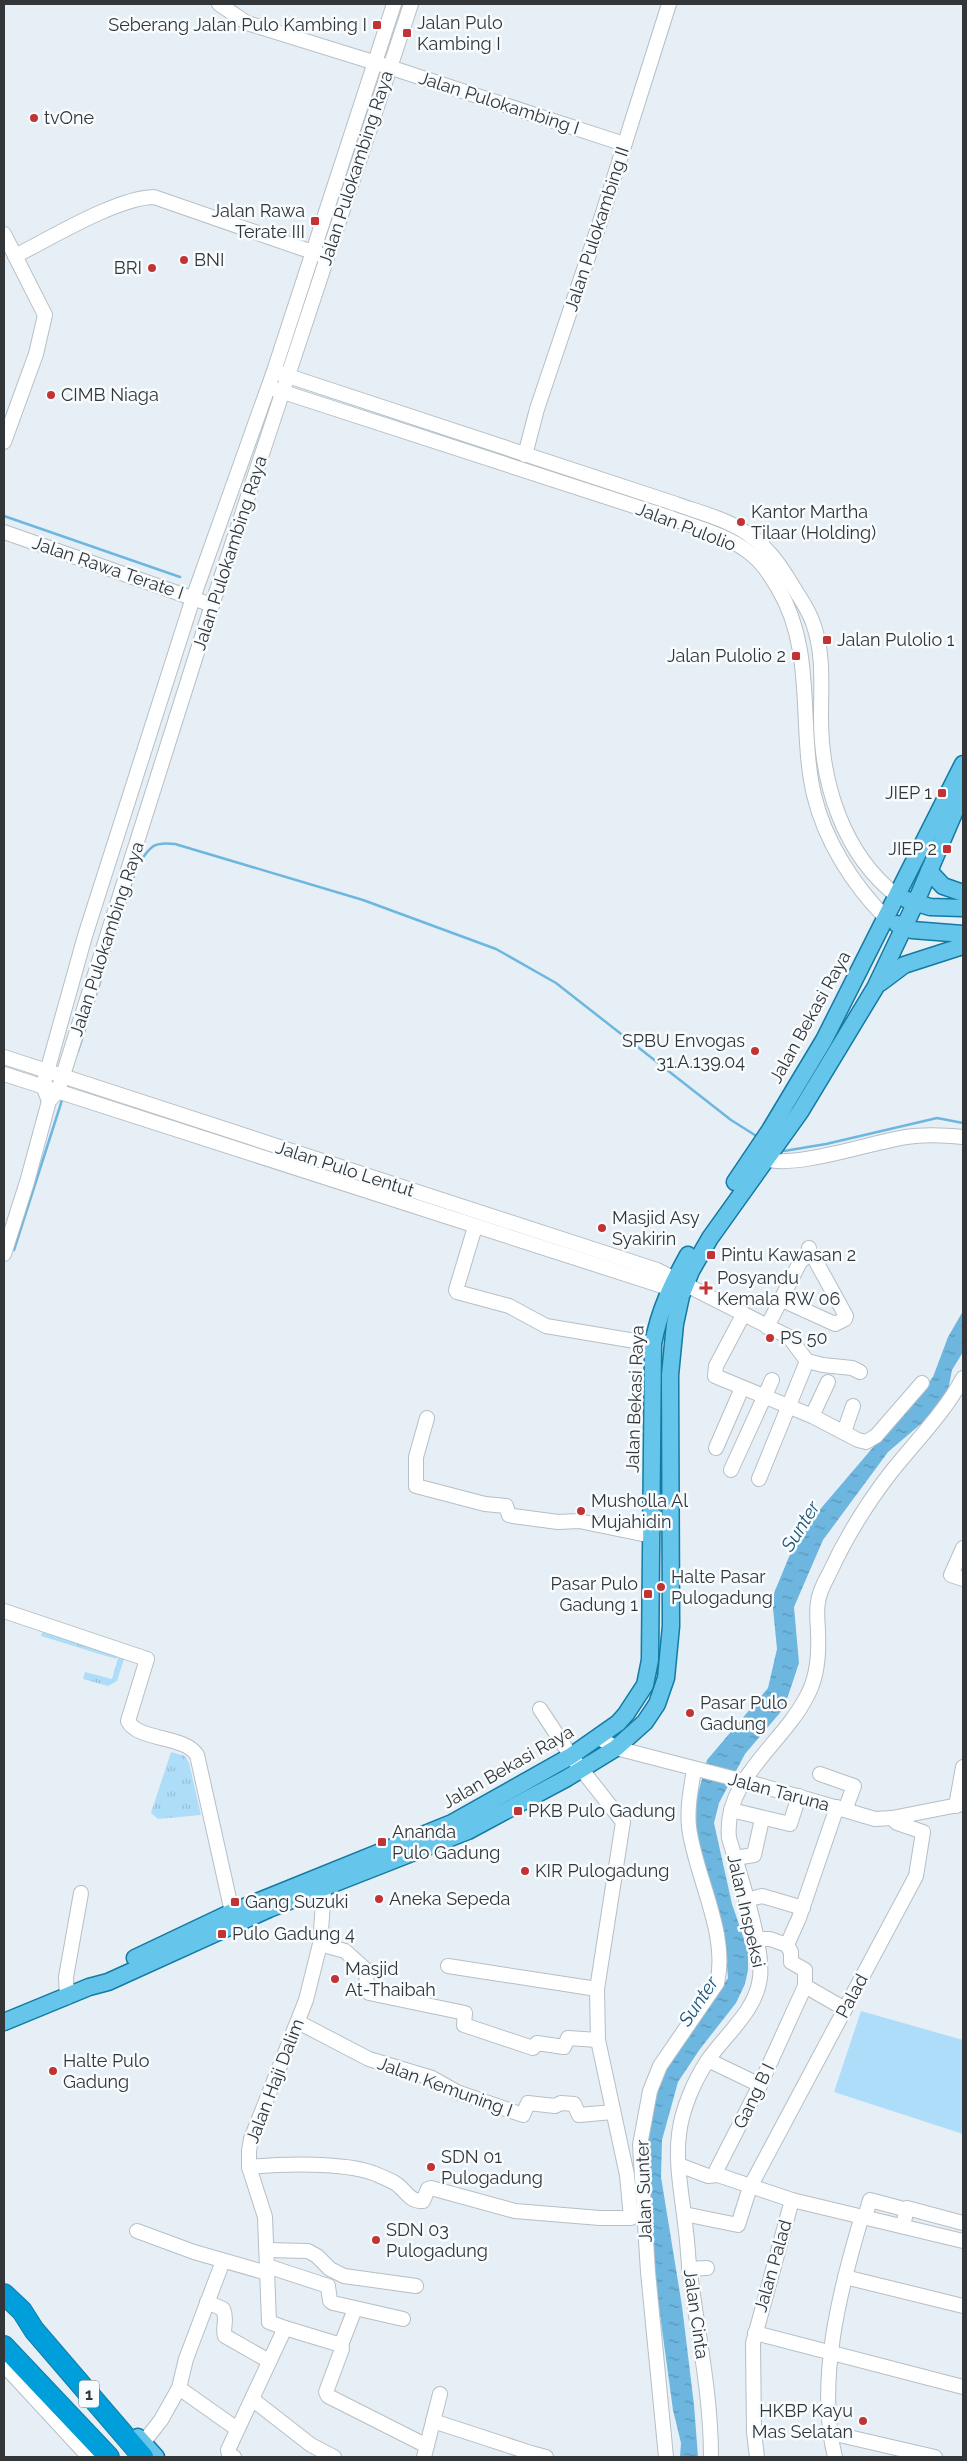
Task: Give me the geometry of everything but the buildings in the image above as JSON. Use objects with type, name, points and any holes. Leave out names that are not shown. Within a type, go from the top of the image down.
[{"type":"highway","name":"1","points":[[4,2294],[22,2311],[34,2330],[143,2450]]},
{"type":"highway","name":"1","points":[[4,2346],[108,2457]]},
{"type":"main road","name":"Jalan Bekasi Raya","points":[[4,2022],[89,1987],[103,1974],[468,1831],[616,1748],[637,1730],[651,1714],[666,1678],[671,1626],[670,1367],[672,1340],[682,1286],[701,1233],[763,1155],[775,1133],[963,764]]},
{"type":"main road","name":"Jalan Bekasi Raya","points":[[775,1133],[795,1118],[840,1048],[875,988],[915,904],[963,792]]},
{"type":"main road","points":[[929,871],[943,886],[963,893]]},
{"type":"main road","points":[[897,896],[915,904],[963,908]]},
{"type":"main road","points":[[886,918],[904,928],[963,934]]},
{"type":"main road","points":[[875,988],[904,965],[963,946]]},
{"type":"main road","name":"Jalan Bekasi Raya","points":[[166,1949],[232,1912],[452,1823],[570,1756],[598,1737],[626,1714],[645,1686],[650,1660],[654,1344],[657,1322],[682,1286]]},
{"type":"main road","points":[[143,2450],[156,2457]]},
{"type":"street","name":"Jalan Pulokambing I","points":[[219,4],[247,23],[374,62],[624,144]]},
{"type":"street","name":"Jalan Pulokambing Raya","points":[[4,1254],[27,1182],[60,1095],[68,1079],[212,604],[241,522],[282,392],[280,373],[313,252],[394,4]]},
{"type":"street","name":"Jalan Pulokambing Raya","points":[[43,1086],[85,936],[193,598],[268,387],[280,373],[327,257],[411,4]]},
{"type":"street","name":"Jalan Pulokambing II","points":[[525,455],[537,410],[669,4]]},
{"type":"street","points":[[15,256],[113,208],[134,199],[148,198],[172,202],[327,257]]},
{"type":"street","points":[[4,234],[44,315],[36,354],[4,442]]},
{"type":"street","name":"Jalan Pulolio","points":[[280,373],[676,504],[733,525],[752,536],[780,566],[814,623],[821,664],[821,719],[827,778],[834,803],[854,848],[884,886],[897,896]]},
{"type":"street","name":"Jalan Pulolio","points":[[268,387],[671,518],[728,539],[751,553],[766,568],[789,607],[801,647],[809,771],[814,796],[828,835],[840,859],[886,918]]},
{"type":"street","points":[[630,505],[634,491]]},
{"type":"street","points":[[671,518],[676,504]]},
{"type":"street","name":"Jalan Rawa Terate I","points":[[4,532],[212,604]]},
{"type":"street","points":[[806,720],[821,719]]},
{"type":"street","points":[[840,859],[854,848]]},
{"type":"street","name":"Jalan Pulo Lentut","points":[[4,1058],[648,1267],[682,1286]]},
{"type":"street","name":"Jalan Pulo Lentut","points":[[4,1074],[43,1086],[60,1095],[475,1227],[682,1286]]},
{"type":"street","points":[[763,1155],[780,1162],[805,1160],[907,1137],[938,1134],[963,1137]]},
{"type":"street","points":[[475,1227],[456,1290],[458,1292],[509,1306],[546,1326],[654,1344]]},
{"type":"street","points":[[767,1327],[780,1299],[800,1262],[809,1251],[815,1258],[846,1316],[843,1322],[835,1324],[780,1299]]},
{"type":"street","points":[[682,1286],[789,1336],[807,1361],[823,1366],[834,1365],[852,1368],[860,1372]]},
{"type":"street","points":[[743,1314],[714,1374],[742,1388],[812,1416],[858,1440],[869,1441],[876,1436],[922,1383]]},
{"type":"street","points":[[759,1480],[807,1361]]},
{"type":"street","name":"Jalan Inspeksi","points":[[679,2168],[679,2134],[684,2112],[693,2088],[708,2060],[748,2009],[757,1992],[761,1971],[756,1939],[728,1823],[731,1810],[742,1781],[799,1710],[808,1694],[815,1674],[817,1657],[818,1601],[838,1555],[864,1510],[893,1470],[943,1412],[963,1378]]},
{"type":"street","points":[[731,1470],[772,1380]]},
{"type":"street","points":[[812,1416],[828,1382]]},
{"type":"street","points":[[716,1448],[742,1388]]},
{"type":"street","points":[[844,1432],[853,1406]]},
{"type":"street","points":[[427,1418],[416,1457],[415,1485],[485,1504],[506,1506],[509,1515],[513,1516],[558,1522],[579,1521],[652,1536]]},
{"type":"street","points":[[963,1548],[951,1575],[963,1579]]},
{"type":"street","points":[[4,1611],[147,1658],[128,1721],[134,1728],[188,1746],[197,1755],[232,1912]]},
{"type":"street","points":[[249,2167],[347,2167],[374,2174],[393,2182],[408,2196],[420,2201],[423,2201],[428,2188],[431,2188],[515,2212],[628,2220],[631,2216],[627,2175],[598,2040],[597,1988],[623,1822],[570,1756],[540,1709]]},
{"type":"street","name":"Jalan Taruna","points":[[598,1737],[616,1748],[799,1796],[875,1819],[892,1818],[960,1805]]},
{"type":"street","points":[[960,1805],[957,1794],[963,1767]]},
{"type":"street","name":"Jalan Sunter","points":[[666,2457],[648,2272],[640,2172],[640,2145],[650,2090],[660,2066],[717,1984],[720,1972],[720,1959],[711,1910],[693,1851],[689,1825],[688,1809],[698,1771]]},
{"type":"street","points":[[820,1774],[854,1786],[841,1809],[788,1945],[791,1952],[791,1962],[805,1970],[805,1986],[845,2009]]},
{"type":"street","points":[[731,1810],[762,1819],[790,1824],[799,1796]]},
{"type":"street","name":"Palad","points":[[684,2214],[738,2225],[750,2187],[916,1876],[924,1832],[897,1823],[892,1818]]},
{"type":"street","points":[[735,1858],[754,1855],[762,1819]]},
{"type":"street","name":"Jalan Haji Dalim","points":[[285,2328],[269,2322],[266,2217],[249,2167],[251,2139],[306,2000],[320,1944],[324,1888]]},
{"type":"street","points":[[67,1997],[66,1977],[81,1893]]},
{"type":"street","points":[[746,1900],[762,1896],[803,1908]]},
{"type":"street","points":[[756,1939],[770,1939],[788,1945]]},
{"type":"street","points":[[320,1944],[345,1951],[367,1971],[366,1989],[369,1993],[465,2013],[464,2025],[534,2048],[537,2043],[564,2047],[568,2038],[598,2040]]},
{"type":"street","points":[[448,1966],[597,1988]]},
{"type":"street","name":"Gang B I","points":[[718,2175],[717,2169],[760,2085],[805,1986]]},
{"type":"street","name":"Jalan Kemuning I","points":[[298,2022],[369,2059],[432,2078],[457,2092],[523,2115],[528,2103],[555,2106],[561,2103],[574,2104],[579,2115],[613,2112]]},
{"type":"street","points":[[708,2060],[760,2085]]},
{"type":"street","points":[[679,2168],[708,2176],[718,2175],[792,2200],[960,2240],[962,2222],[906,2208],[903,2226]]},
{"type":"street","name":"Jalan Cinta","points":[[679,2168],[689,2268],[701,2334],[711,2433],[711,2457]]},
{"type":"street","points":[[835,2457],[831,2433],[830,2352],[845,2277],[864,2217],[865,2198],[900,2208]]},
{"type":"street","name":"Jalan Palad","points":[[757,2457],[754,2432],[752,2365],[754,2333],[792,2200]]},
{"type":"street","points":[[137,2230],[223,2261],[328,2286],[330,2301],[355,2309],[403,2319]]},
{"type":"street","points":[[267,2250],[308,2252],[317,2256],[330,2269],[344,2276],[416,2286]]},
{"type":"street","points":[[143,2450],[179,2388],[186,2359],[223,2261]]},
{"type":"street","points":[[689,2268],[707,2268]]},
{"type":"street","points":[[845,2277],[963,2306]]},
{"type":"street","points":[[207,2302],[223,2309],[226,2322],[225,2336],[269,2361]]},
{"type":"street","points":[[355,2309],[340,2345],[342,2350],[326,2394],[426,2451],[440,2394]]},
{"type":"street","points":[[234,2457],[229,2455],[228,2450],[236,2429],[285,2328],[340,2345]]},
{"type":"street","points":[[754,2333],[963,2387]]},
{"type":"street","points":[[4,2365],[89,2457]]},
{"type":"street","points":[[179,2388],[236,2429]]},
{"type":"street","points":[[252,2399],[311,2445],[334,2457]]},
{"type":"street","points":[[433,2421],[531,2455],[546,2457]]},
{"type":"street","points":[[831,2433],[935,2457]]},
{"type":"green space","points":[[43,1630],[118,1655],[116,1659],[41,1636]]},
{"type":"green space","points":[[118,1658],[124,1659],[117,1681],[108,1686],[83,1679],[85,1672],[112,1679]]},
{"type":"green space","points":[[171,1752],[185,1756],[189,1763],[201,1815],[158,1819],[151,1813]]},
{"type":"green space","points":[[861,2011],[963,2040],[963,2134],[834,2092]]},
{"type":"water","points":[[963,1311],[963,1352],[952,1370],[948,1391],[922,1423],[888,1452],[823,1540],[794,1607],[799,1663],[784,1708],[745,1754],[719,1803],[714,1823],[732,1904],[748,1951],[748,1970],[745,1984],[736,2003],[700,2049],[678,2082],[662,2140],[661,2177],[682,2306],[694,2405],[698,2457],[680,2457],[681,2443],[673,2410],[656,2285],[646,2176],[647,2124],[656,2081],[683,2038],[728,1978],[725,1940],[716,1908],[697,1856],[695,1805],[707,1760],[768,1688],[777,1649],[772,1598],[791,1552],[817,1513],[933,1377],[948,1337]]},
{"type":"waterway","points":[[4,516],[180,577]]},
{"type":"waterway","points":[[78,1051],[137,866],[152,847],[167,843],[175,844],[363,900],[496,949],[556,983],[731,1120],[758,1137]]},
{"type":"waterway","points":[[14,1250],[63,1097]]},
{"type":"waterway","points":[[780,1149],[784,1151],[826,1144],[937,1118],[963,1123]]},
{"type":"place","name":"Seberang Jalan Pulo Kambing I","points":[[377,25]]},
{"type":"place","name":"Jalan Pulo Kambing I","points":[[407,33]]},
{"type":"place","name":"tvOne","points":[[34,118]]},
{"type":"place","name":"Jalan Rawa Terate III","points":[[315,221]]},
{"type":"place","name":"BNI","points":[[184,260]]},
{"type":"place","name":"BRI","points":[[152,268]]},
{"type":"place","name":"CIMB Niaga","points":[[51,395]]},
{"type":"place","name":"Kantor Martha Tilaar (Holding)","points":[[741,522]]},
{"type":"place","name":"Jalan Pulolio 1","points":[[827,640]]},
{"type":"place","name":"Jalan Pulolio 2","points":[[796,656]]},
{"type":"place","name":"JIEP 1","points":[[942,793]]},
{"type":"place","name":"JIEP 2","points":[[947,849]]},
{"type":"place","name":"SPBU Envogas 31.A.139.04","points":[[755,1051]]},
{"type":"place","name":"Masjid Asy Syakirin","points":[[602,1228]]},
{"type":"place","name":"Pintu Kawasan 2","points":[[711,1255]]},
{"type":"place","name":"Posyandu Kemala RW 06","points":[[706,1288]]},
{"type":"place","name":"PS 50","points":[[770,1338]]},
{"type":"place","name":"Musholla Al Mujahidin","points":[[581,1511]]},
{"type":"place","name":"Halte Pasar Pulogadung","points":[[661,1587]]},
{"type":"place","name":"Pasar Pulo Gadung 1","points":[[648,1594]]},
{"type":"place","name":"Pasar Pulo Gadung","points":[[690,1713]]},
{"type":"place","name":"PKB Pulo Gadung","points":[[518,1811]]},
{"type":"place","name":"Ananda Pulo Gadung","points":[[382,1842]]},
{"type":"place","name":"KIR Pulogadung","points":[[525,1871]]},
{"type":"place","name":"Aneka Sepeda","points":[[379,1899]]},
{"type":"place","name":"Gang Suzuki","points":[[235,1902]]},
{"type":"place","name":"Pulo Gadung 4","points":[[222,1934]]},
{"type":"place","name":"Masjid At-Thaibah","points":[[335,1979]]},
{"type":"place","name":"Halte Pulo Gadung","points":[[53,2071]]},
{"type":"place","name":"SDN 01 Pulogadung","points":[[431,2167]]},
{"type":"place","name":"SDN 03 Pulogadung","points":[[376,2240]]},
{"type":"place","name":"HKBP Kayu Mas Selatan","points":[[863,2421]]},
{"type":"water label","name":"Sunter","points":[[800,1526]]},
{"type":"water label","name":"Sunter","points":[[698,2001]]}]
